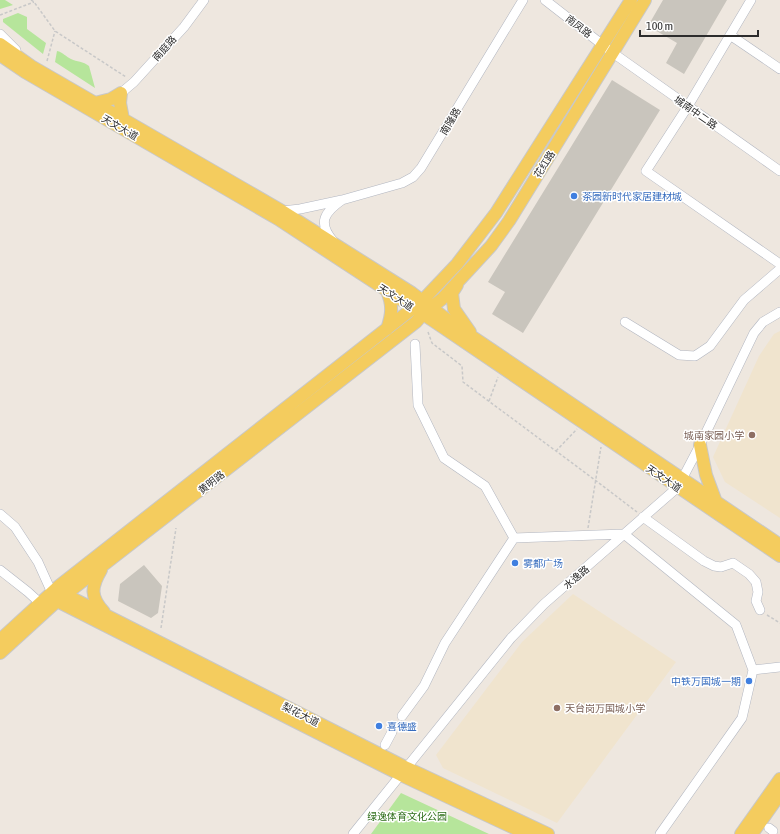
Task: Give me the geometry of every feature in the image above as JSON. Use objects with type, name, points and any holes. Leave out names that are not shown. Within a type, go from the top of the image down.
[{"type":"main road","name":"花红路","points":[[423,308],[461,279],[491,246],[509,221],[608,49],[631,0]]},
{"type":"main road","name":"花红路","points":[[423,308],[496,213],[608,49],[645,0]]},
{"type":"main road","name":"天文大道","points":[[0,44],[31,66],[282,211],[412,293],[423,308],[680,483],[716,502],[780,545]]},
{"type":"main road","name":"天文大道","points":[[0,55],[31,76],[278,219],[387,291],[423,308],[473,336],[780,556]]},
{"type":"main road","points":[[95,103],[111,99],[121,93]]},
{"type":"main road","points":[[121,93],[120,103],[123,119]]},
{"type":"main road","points":[[496,213],[490,228],[493,233],[499,232],[509,221]]},
{"type":"main road","points":[[461,279],[452,293],[454,309],[473,336]]},
{"type":"main road","points":[[387,291],[392,309],[391,318],[387,329]]},
{"type":"main road","name":"黄明路","points":[[0,653],[59,594],[387,329],[423,308]]},
{"type":"main road","name":"黄明路","points":[[0,640],[40,603],[59,594],[105,564],[416,322],[423,308]]},
{"type":"main road","points":[[700,445],[706,475],[716,502]]},
{"type":"main road","points":[[105,564],[94,581],[93,592],[96,603],[107,616]]},
{"type":"main road","name":"梨花大道","points":[[59,594],[107,616],[404,771],[548,834]]},
{"type":"main road","name":"梨花大道","points":[[59,594],[527,834]]},
{"type":"main road","points":[[741,834],[780,780]]},
{"type":"main road","points":[[752,834],[780,794]]},
{"type":"street","name":"南庭路","points":[[121,93],[134,82],[184,27],[204,0]]},
{"type":"street","name":"南隆路","points":[[282,211],[300,209],[342,200],[402,183],[413,177],[422,168],[523,0]]},
{"type":"street","name":"南凤路","points":[[545,0],[608,49]]},
{"type":"street","points":[[751,0],[688,106],[646,171],[780,264]]},
{"type":"street","name":"天文大道","points":[[0,34],[31,66]]},
{"type":"street","points":[[730,35],[780,69]]},
{"type":"street","name":"城南中二路","points":[[608,49],[780,171]]},
{"type":"street","points":[[338,246],[327,234],[325,219],[331,208],[342,200]]},
{"type":"street","points":[[625,322],[679,356],[695,356],[710,346],[744,300],[780,269]]},
{"type":"street","name":"水逸路","points":[[353,834],[510,638],[544,604],[680,483],[754,333],[763,322],[780,312]]},
{"type":"street","points":[[415,344],[418,405],[444,458],[485,486],[514,538]]},
{"type":"street","points":[[0,514],[15,527],[59,594]]},
{"type":"street","points":[[643,517],[704,561],[714,566],[721,567],[733,563],[749,574],[756,582],[758,592],[756,601],[760,610]]},
{"type":"street","points":[[514,538],[624,534],[736,625],[753,670],[742,718],[660,834]]},
{"type":"street","points":[[402,716],[424,686],[445,643],[514,538]]},
{"type":"street","points":[[0,570],[40,603]]},
{"type":"street","points":[[753,670],[780,667]]},
{"type":"street","points":[[385,745],[392,732]]},
{"type":"path","points":[[31,0],[55,31],[134,82]]},
{"type":"path","points":[[0,15],[34,2]]},
{"type":"path","points":[[47,61],[55,31]]},
{"type":"path","points":[[428,332],[432,343],[462,366],[463,382],[643,517]]},
{"type":"path","points":[[489,401],[498,376]]},
{"type":"path","points":[[556,451],[578,428]]},
{"type":"path","points":[[587,536],[602,444]]},
{"type":"path","points":[[160,628],[176,528]]},
{"type":"path","points":[[760,610],[780,623]]},
{"type":"shaded area","name":"城南家园小学","points":[[780,331],[780,518],[725,482],[713,457],[759,356],[774,334]]},
{"type":"shaded area","name":"天台岗万国城小学","points":[[573,594],[676,662],[557,823],[443,768],[436,755],[522,642]]},
{"type":"green space","points":[[0,0],[5,0],[13,5],[0,9]]},
{"type":"green space","points":[[18,13],[27,17],[27,29],[46,43],[43,54],[3,22],[3,19]]},
{"type":"green space","points":[[57,51],[71,59],[89,66],[95,88],[55,62]]},
{"type":"green space","name":"绿逸体育文化公园","points":[[401,793],[489,834],[371,834]]},
{"type":"building","points":[[663,0],[727,0],[684,74],[666,63],[677,43],[648,26]]},
{"type":"building","name":"茶园新时代家居建材城","points":[[612,80],[660,110],[523,333],[492,314],[505,292],[488,282]]},
{"type":"building","points":[[144,565],[162,586],[158,613],[151,618],[118,601],[120,584]]},
{"type":"place","name":"茶园新时代家居建材城","points":[[574,196]]},
{"type":"place","name":"城南家园小学","points":[[752,435]]},
{"type":"place","name":"雾都广场","points":[[515,563]]},
{"type":"place","name":"中铁万国城一期","points":[[749,681]]},
{"type":"place","name":"天台岗万国城小学","points":[[557,708]]},
{"type":"place","name":"喜德盛","points":[[379,726]]}]
